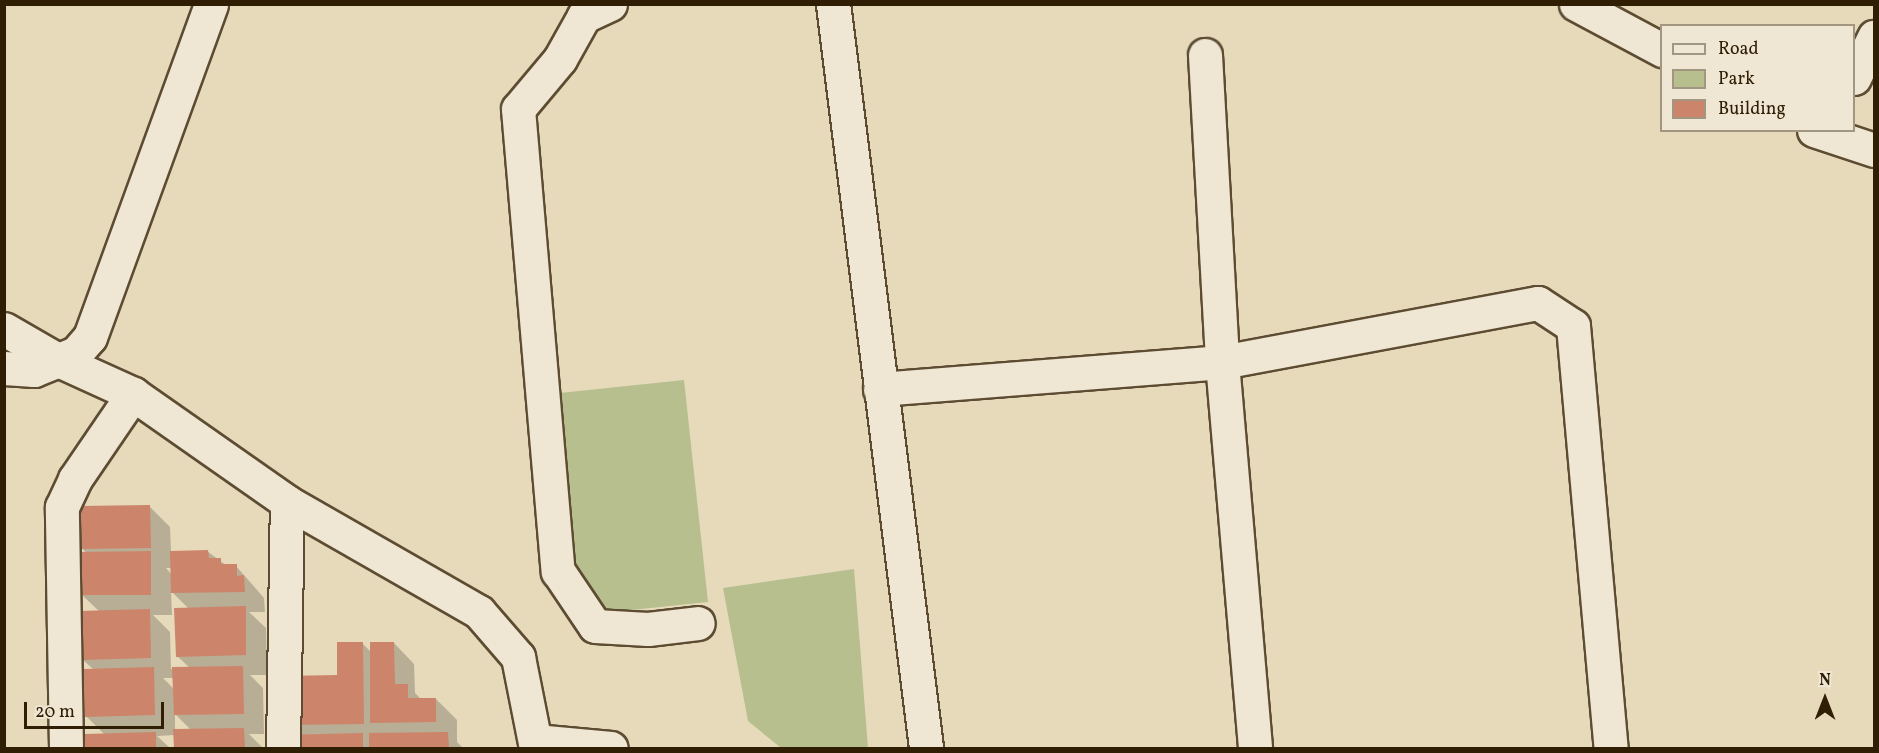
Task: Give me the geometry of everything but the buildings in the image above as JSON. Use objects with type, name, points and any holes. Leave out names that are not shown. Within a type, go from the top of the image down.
[{"type":"street","points":[[4,368],[34,370],[76,353],[99,319],[211,4]]},
{"type":"street","points":[[610,4],[584,16],[560,58],[518,109],[558,572],[595,626],[629,629],[698,623]]},
{"type":"street","points":[[833,4],[926,748]]},
{"type":"street","points":[[1576,4],[1660,49]]},
{"type":"street","points":[[1855,76],[1875,37]]},
{"type":"street","points":[[1205,55],[1222,362],[1255,748]]},
{"type":"street","points":[[1822,132],[1875,150]]},
{"type":"street","points":[[880,389],[1222,362],[1538,303],[1574,326],[1611,748]]},
{"type":"street","points":[[4,329],[57,359],[133,393],[287,502],[479,612],[518,657],[535,745],[612,748]]},
{"type":"street","points":[[66,748],[62,507],[75,479],[133,393]]},
{"type":"street","points":[[283,748],[287,502]]},
{"type":"green space","points":[[684,380],[708,602],[574,616],[550,394]]},
{"type":"green space","points":[[854,569],[868,748],[781,748],[748,721],[723,588]]}]
